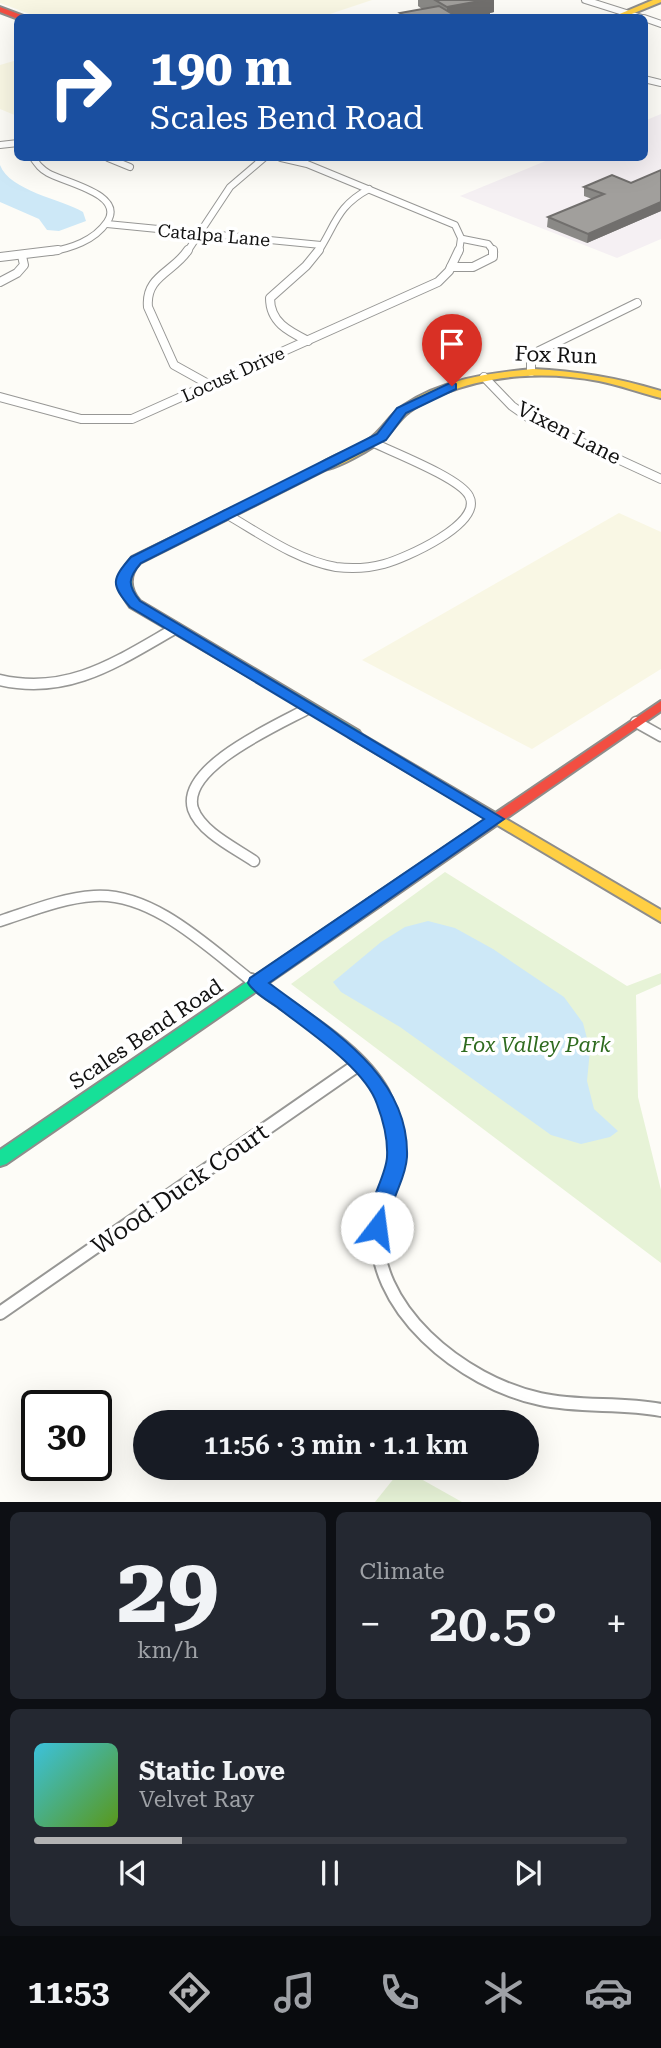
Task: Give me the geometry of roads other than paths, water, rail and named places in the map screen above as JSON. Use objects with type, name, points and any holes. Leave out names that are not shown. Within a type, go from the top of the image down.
[{"type":"street","points":[[585,0],[618,14]]},
{"type":"street","points":[[623,14],[660,0]]},
{"type":"street","points":[[0,257],[22,257],[72,246],[93,236],[107,224],[111,213],[102,197],[48,173],[34,161]]},
{"type":"street","points":[[115,161],[130,167]]},
{"type":"street","points":[[210,384],[174,365],[148,307],[147,298],[156,278],[185,255],[230,187],[260,161]]},
{"type":"street","name":"Locust Drive","points":[[0,397],[79,421],[106,422],[143,415],[438,282],[448,274],[463,239],[461,229],[369,189],[294,161]]},
{"type":"street","points":[[308,341],[280,325],[271,312],[270,298],[279,287],[311,262],[341,206],[369,189]]},
{"type":"street","name":"Catalpa Lane","points":[[107,224],[321,245]]},
{"type":"street","name":"Locust Drive","points":[[451,267],[473,268],[493,257],[494,252],[488,244],[463,239]]},
{"type":"street","points":[[0,282],[21,270],[24,265],[22,257]]},
{"type":"street","points":[[531,372],[531,359],[539,351],[637,303]]},
{"type":"street","name":"Fox Run","points":[[176,628],[128,597],[123,590],[124,573],[136,560],[372,442],[387,432],[396,416],[407,407],[452,386],[484,377],[531,372],[605,377],[661,395]]},
{"type":"street","name":"Vixen Lane","points":[[484,377],[512,406],[529,418],[661,479]]},
{"type":"street","points":[[226,514],[315,561],[351,568],[377,566],[399,559],[455,528],[470,515],[471,498],[459,485],[372,442]]},
{"type":"street","points":[[0,680],[27,686],[65,683],[97,670],[176,628],[661,917]]},
{"type":"street","name":"Scales Bend Road","points":[[0,1159],[661,705]]},
{"type":"street","points":[[254,861],[201,820],[192,802],[192,791],[200,776],[216,762],[309,708]]},
{"type":"street","points":[[636,722],[661,736]]},
{"type":"street","points":[[0,920],[85,897],[130,899],[153,909],[257,983],[342,1047],[375,1082],[387,1102],[397,1142],[397,1159],[393,1178],[381,1205],[377,1228],[379,1250],[387,1279],[405,1311],[427,1337],[451,1359],[482,1380],[514,1392],[580,1405],[620,1405],[661,1410]]},
{"type":"street","name":"Wood Duck Court","points":[[0,1313],[359,1064]]},
{"type":"water","points":[[0,165],[6,174],[25,188],[83,212],[86,221],[59,231],[47,230],[39,219],[0,202]]},
{"type":"water","points":[[428,921],[455,928],[493,949],[564,997],[583,1023],[590,1050],[587,1081],[594,1109],[618,1131],[610,1137],[581,1144],[551,1135],[400,1027],[341,992],[333,982],[381,942],[405,927]]},
{"type":"park label","name":"Fox Valley Park","points":[[536,1045]]}]
